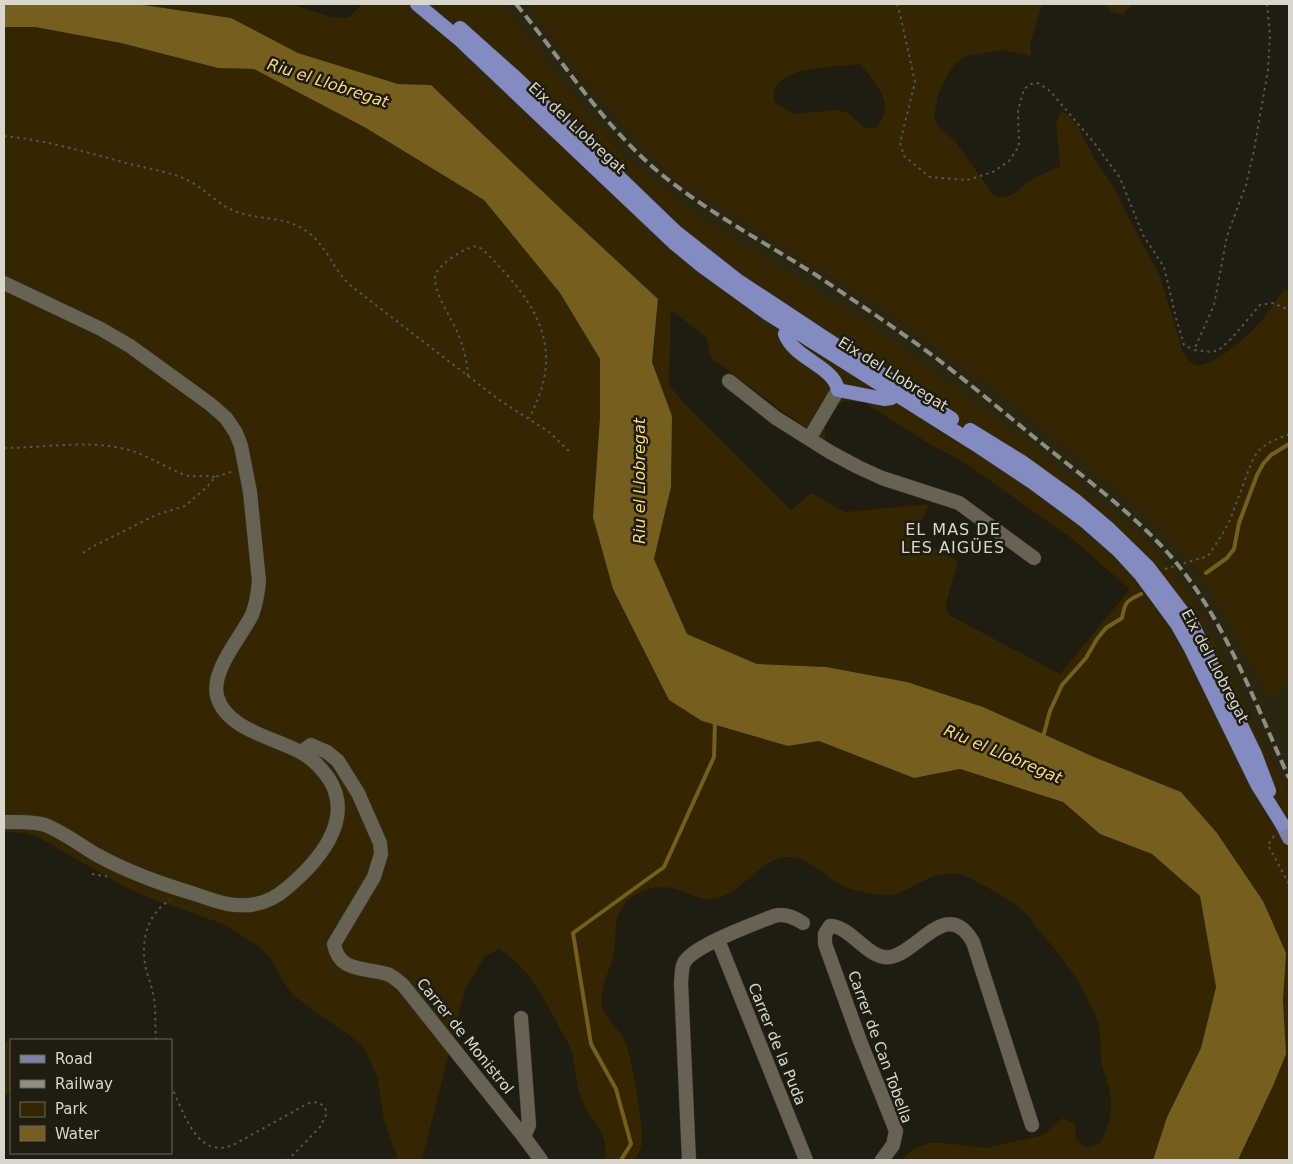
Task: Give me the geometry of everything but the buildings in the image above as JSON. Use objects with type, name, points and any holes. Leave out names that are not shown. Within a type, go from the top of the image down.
[{"type":"highway","name":"Eix del Llobregat","points":[[417,4],[459,39],[674,243],[702,266],[789,327],[975,444],[1071,510],[1119,551],[1141,575],[1177,624],[1257,784],[1282,824]]},
{"type":"highway","name":"Eix del Llobregat","points":[[431,4],[516,77],[676,232],[714,263],[828,340],[1022,462],[1076,501],[1108,528],[1153,574],[1193,626],[1255,754],[1282,824]]},
{"type":"highway","points":[[789,327],[785,334],[787,340],[798,352],[834,380],[838,390],[884,399],[896,395]]},
{"type":"main road","name":"Eix del Llobregat","points":[[1282,824],[1289,838]]},
{"type":"street","points":[[4,283],[101,329],[130,346],[220,411],[231,425],[241,446],[246,468],[257,552],[258,592],[252,615],[220,673],[216,685],[217,694],[224,711],[242,726],[301,752],[316,763],[327,776],[335,791],[338,806],[338,819],[333,832],[315,859],[288,888],[273,898],[244,906],[226,904],[125,869],[44,824],[4,822]]},
{"type":"street","points":[[728,380],[776,418],[858,468],[911,488],[959,503],[1034,558]]},
{"type":"street","points":[[809,439],[838,390]]},
{"type":"street","name":"Carrer de Monistrol","points":[[301,752],[311,745],[327,752],[338,760],[358,794],[380,843],[381,854],[374,877],[334,944],[338,957],[348,965],[389,974],[404,985],[541,1160]]},
{"type":"street","points":[[689,1160],[682,971],[684,963],[689,956],[698,950],[734,932],[778,915],[790,916],[803,922]]},
{"type":"street","name":"Carrer de Can Tobella","points":[[882,1160],[893,1145],[896,1131],[860,1041],[825,944],[825,934],[830,926],[834,926],[876,955],[887,958],[902,952],[927,933],[945,924],[964,930],[973,942],[1032,1125]]},
{"type":"street","name":"Carrer de la Puda","points":[[718,940],[806,1160]]},
{"type":"street","points":[[521,1018],[529,1125],[524,1137]]},
{"type":"path","points":[[896,4],[900,14],[915,82],[900,143],[904,156],[930,177],[968,180],[993,172],[1009,161],[1019,146],[1018,110],[1024,89],[1031,84],[1038,83],[1061,104],[1096,145],[1120,178],[1143,235],[1164,267],[1184,345],[1194,350],[1210,352],[1218,350],[1232,338],[1260,306],[1273,303],[1289,310]]},
{"type":"path","points":[[1194,350],[1214,306],[1227,236],[1246,185],[1254,150],[1268,70],[1270,35],[1267,4]]},
{"type":"path","points":[[4,136],[82,150],[135,166],[169,172],[198,186],[230,209],[295,224],[315,239],[328,254],[339,274],[351,286],[468,377],[559,440],[569,451]]},
{"type":"path","points":[[468,377],[464,348],[439,293],[435,282],[435,275],[444,264],[464,250],[477,246],[489,255],[525,298],[532,308],[542,331],[546,372],[540,394],[529,418]]},
{"type":"path","points":[[1153,574],[1208,556],[1226,528],[1255,456],[1268,443],[1289,434]]},
{"type":"path","points":[[4,448],[56,445],[116,447],[147,456],[155,462],[186,475],[206,474],[215,477]]},
{"type":"path","points":[[83,554],[92,547],[156,515],[184,506],[207,487],[215,477],[246,468]]},
{"type":"path","points":[[1282,824],[1268,845],[1289,884]]},
{"type":"path","points":[[156,1039],[154,999],[145,963],[145,938],[149,924],[156,912],[167,902],[186,891]]},
{"type":"path","points":[[172,1088],[198,1138],[207,1146],[216,1149],[235,1144],[306,1104],[315,1102],[322,1105],[327,1113],[323,1123],[288,1160]]},
{"type":"shaded area","points":[[503,4],[526,4],[576,70],[631,135],[736,218],[891,315],[988,385],[1120,493],[1173,541],[1201,575],[1270,700],[1289,681],[1289,795],[1198,606],[1154,547],[709,222],[625,157]]},
{"type":"green space","points":[[137,4],[291,4],[331,17],[345,18],[351,16],[361,4],[503,4],[625,157],[709,222],[870,324],[1031,446],[1154,547],[1198,606],[1289,795],[1289,1160],[1238,1160],[1249,1139],[1283,1001],[1286,953],[1263,901],[1217,833],[1181,792],[1094,757],[983,707],[907,682],[826,667],[757,664],[687,634],[654,559],[671,487],[672,416],[652,362],[658,299],[431,85],[398,84],[298,53],[231,18]],"holes":[[[671,310],[706,337],[711,358],[826,443],[825,430],[827,419],[833,411],[843,401],[863,402],[972,468],[1071,538],[1130,589],[1060,674],[949,615],[945,607],[958,561],[912,538],[930,504],[845,512],[811,493],[791,510],[682,401],[669,385]]]},
{"type":"green space","points":[[526,4],[1042,4],[1030,45],[1031,56],[1004,50],[966,56],[956,63],[949,72],[938,94],[934,117],[938,127],[955,141],[994,196],[1000,197],[1006,197],[1014,193],[1034,178],[1060,167],[1056,121],[1062,111],[1071,118],[1113,186],[1160,276],[1183,352],[1188,360],[1196,365],[1211,362],[1230,349],[1261,321],[1284,290],[1289,291],[1289,681],[1270,700],[1201,575],[1173,541],[1120,493],[988,385],[891,315],[676,180],[631,135],[576,70]],"holes":[[[860,64],[878,87],[885,103],[885,111],[876,128],[865,128],[848,113],[837,110],[793,114],[775,103],[774,91],[779,82],[788,76],[812,69]]]},
{"type":"green space","points":[[1103,4],[1132,4],[1123,15],[1112,12]]},
{"type":"green space","points":[[4,27],[35,27],[121,43],[218,68],[254,69],[366,128],[484,200],[560,293],[600,359],[600,418],[702,721],[788,746],[819,741],[914,778],[960,769],[1063,802],[1100,834],[1152,854],[1200,896],[1216,987],[1201,1048],[1167,1117],[1153,1160],[903,1160],[906,1155],[917,1147],[930,1143],[986,1148],[1043,1135],[1063,1118],[1075,1124],[1076,1139],[1086,1148],[1099,1144],[1110,1118],[1111,1104],[1102,1065],[1099,1026],[1087,996],[1057,952],[1024,911],[992,890],[962,875],[942,874],[893,895],[879,895],[846,887],[807,862],[790,857],[768,863],[741,885],[721,897],[704,899],[677,889],[665,887],[644,891],[625,903],[617,919],[614,952],[603,987],[602,1002],[605,1013],[625,1041],[630,1061],[642,1134],[641,1147],[635,1160],[605,1160],[606,1149],[601,1133],[580,1095],[571,1050],[546,1002],[526,973],[509,956],[499,949],[485,956],[466,988],[422,1160],[398,1160],[384,1120],[377,1076],[364,1048],[293,995],[271,959],[261,948],[223,924],[125,887],[38,837],[24,833],[4,832]]},
{"type":"green space","points":[[10,1040],[10,1093],[4,1096],[4,1043]]},
{"type":"water","name":"Riu el Llobregat","points":[[4,4],[137,4],[231,18],[298,53],[398,84],[431,85],[658,299],[652,362],[672,416],[671,487],[654,559],[687,634],[757,664],[826,667],[907,682],[983,707],[1094,757],[1181,792],[1217,833],[1263,901],[1286,953],[1283,1001],[1286,1054],[1238,1160],[1153,1160],[1167,1117],[1201,1048],[1216,987],[1200,896],[1152,854],[1100,834],[1063,802],[960,769],[914,778],[819,741],[788,746],[702,721],[669,700],[613,589],[593,517],[600,418],[600,359],[560,293],[484,200],[366,128],[254,69],[218,68],[121,43],[35,27],[4,27]]},
{"type":"waterway","points":[[1206,573],[1227,558],[1234,549],[1239,523],[1263,464],[1271,455],[1289,444]]},
{"type":"waterway","points":[[1043,737],[1050,711],[1062,685],[1086,658],[1106,628],[1122,618],[1127,603],[1132,598],[1141,594]]},
{"type":"waterway","points":[[621,1160],[631,1144],[616,1089],[591,1044],[573,933],[664,867],[714,757],[715,720]]},
{"type":"railway","points":[[516,4],[602,114],[620,135],[661,174],[698,202],[816,275],[936,358],[1108,496],[1153,537],[1187,576],[1221,631],[1250,690],[1289,778]]},
{"type":"district","name":"EL MAS DE LES AIGÜES","points":[[953,538]]}]
